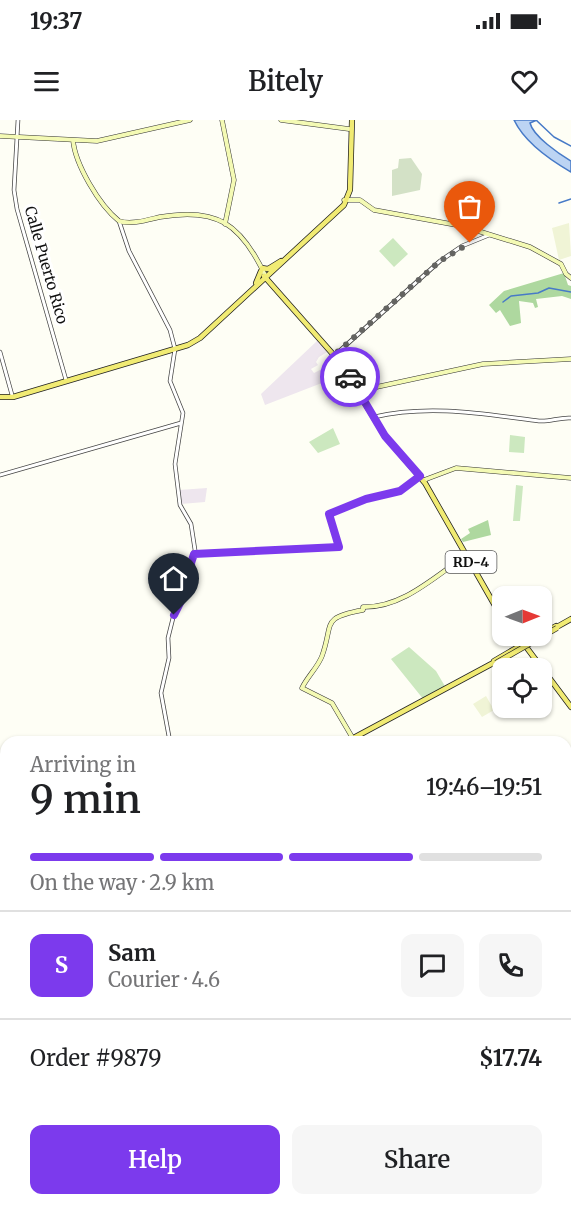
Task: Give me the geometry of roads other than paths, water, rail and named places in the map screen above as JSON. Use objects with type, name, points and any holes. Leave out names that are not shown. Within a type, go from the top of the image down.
[{"type":"main road","points":[[0,136],[64,140],[111,139],[190,120]]},
{"type":"main road","points":[[222,120],[234,180],[225,224]]},
{"type":"main road","points":[[281,120],[349,129]]},
{"type":"main road","points":[[0,398],[174,348],[200,338],[257,285],[268,269],[281,261],[345,200],[348,186],[350,120]]},
{"type":"main road","points":[[264,275],[274,271],[339,211],[350,190],[350,120]]},
{"type":"main road","points":[[64,140],[72,150],[88,182],[118,221]]},
{"type":"main road","points":[[72,150],[76,140]]},
{"type":"main road","points":[[76,140],[77,159]]},
{"type":"main road","points":[[345,200],[360,200],[374,210],[462,226],[540,251],[561,264],[567,276],[571,278]]},
{"type":"main road","name":"RD-4","points":[[118,221],[126,222],[192,213],[225,224],[247,241],[272,287],[335,354],[388,440],[423,479],[492,599]]},
{"type":"main road","points":[[272,287],[270,280],[274,271]]},
{"type":"main road","points":[[257,285],[264,284],[272,287]]},
{"type":"main road","points":[[359,390],[483,364],[571,359]]},
{"type":"main road","points":[[423,479],[456,468],[571,478]]},
{"type":"main road","name":"RD-4","points":[[423,479],[492,599]]},
{"type":"main road","points":[[349,736],[332,703],[302,688],[322,656],[326,631],[333,620],[343,614],[363,608],[383,606],[400,599],[467,555]]},
{"type":"main road","points":[[552,629],[571,620]]},
{"type":"main road","points":[[552,630],[559,626]]},
{"type":"main road","points":[[503,658],[559,626]]},
{"type":"main road","points":[[503,658],[522,646]]},
{"type":"main road","points":[[361,736],[523,646]]},
{"type":"main road","points":[[523,646],[532,658]]},
{"type":"main road","points":[[523,646],[571,708]]},
{"type":"main road","points":[[552,684],[571,708]]},
{"type":"street","name":"Calle Puerto Rico","points":[[18,120],[14,193],[65,379]]},
{"type":"street","points":[[118,221],[129,251],[166,321],[174,348],[170,381],[182,408],[175,464],[180,505],[190,524],[194,554],[191,563],[192,579],[174,614],[170,628],[169,658],[161,690],[169,736]]},
{"type":"street","points":[[335,354],[440,261],[462,246],[490,234]]},
{"type":"street","points":[[0,352],[12,396]]},
{"type":"street","points":[[375,417],[448,410],[503,414],[542,421],[571,418]]},
{"type":"street","points":[[0,475],[181,423]]},
{"type":"street","points":[[194,554],[339,547],[329,514],[366,499],[400,491],[423,479]]},
{"type":"water","points":[[514,120],[537,120],[530,123],[532,128],[547,144],[571,161],[571,172],[531,143]]},
{"type":"waterway","points":[[536,120],[554,137],[571,146]]},
{"type":"waterway","points":[[559,203],[571,199]]},
{"type":"waterway","points":[[503,302],[511,296],[538,293],[549,288],[571,292]]}]
